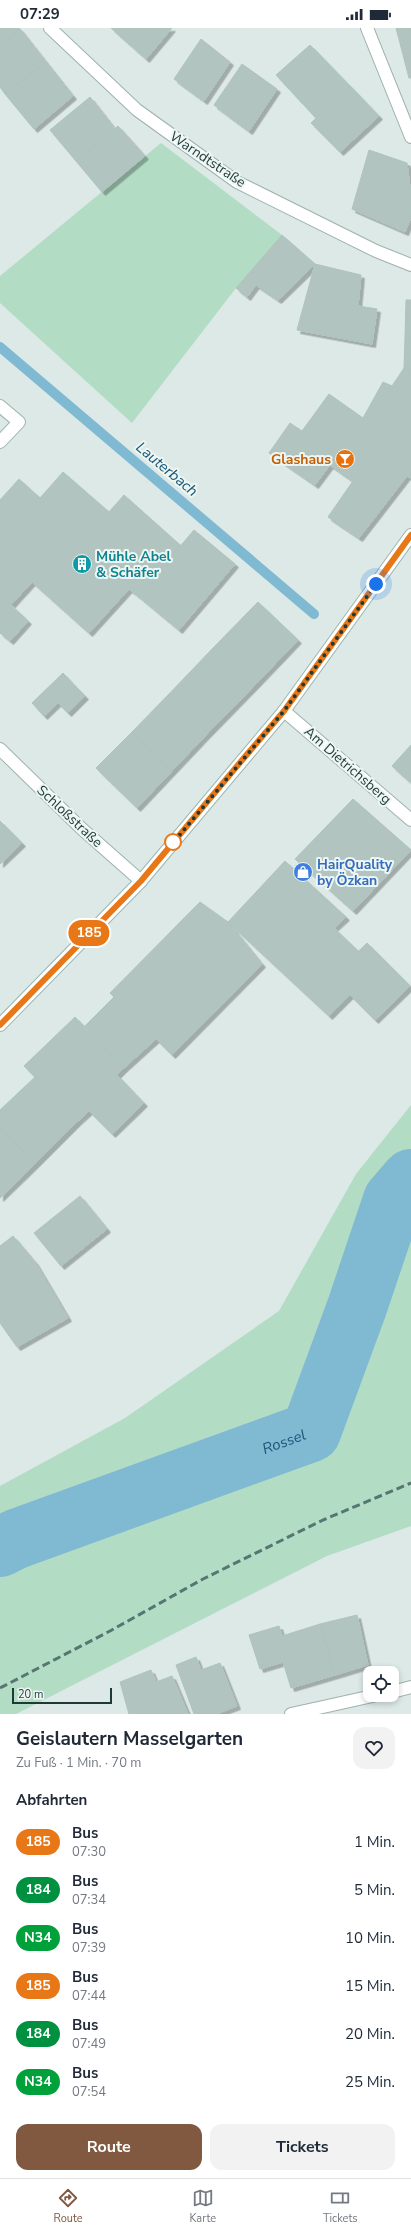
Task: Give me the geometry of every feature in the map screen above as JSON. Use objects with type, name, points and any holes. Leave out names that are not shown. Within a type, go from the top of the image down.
[{"type":"street","name":"Warndtstraße","points":[[50,28],[137,110],[237,182],[376,251],[411,265]]},
{"type":"street","points":[[367,28],[411,137]]},
{"type":"street","points":[[0,406],[19,422],[0,442]]},
{"type":"street","points":[[0,1025],[141,881],[284,711],[411,536]]},
{"type":"street","name":"Am Dietrichsberg","points":[[284,711],[411,820]]},
{"type":"street","name":"Schloßstraße","points":[[0,749],[82,829],[141,881]]},
{"type":"street","points":[[399,1691],[411,1688]]},
{"type":"street","points":[[291,1714],[363,1698]]},
{"type":"green space","points":[[161,143],[282,235],[236,288],[132,423],[0,303],[0,276]]},
{"type":"green space","points":[[411,1105],[411,1526],[327,1556],[16,1714],[0,1714],[0,1486],[125,1418],[279,1311],[356,1174]]},
{"type":"building","points":[[0,28],[19,28],[20,29],[0,45]]},
{"type":"building","points":[[111,28],[172,28],[146,59]]},
{"type":"building","points":[[396,28],[411,28],[411,78],[409,78]]},
{"type":"building","points":[[20,29],[46,62],[5,94],[0,87],[0,45]]},
{"type":"building","points":[[201,39],[230,62],[204,101],[174,79]]},
{"type":"building","points":[[310,45],[350,86],[316,118],[276,75]]},
{"type":"building","points":[[46,62],[73,96],[34,129],[5,94]]},
{"type":"building","points":[[242,64],[277,89],[249,131],[214,105]]},
{"type":"building","points":[[350,86],[379,116],[340,152],[311,123]]},
{"type":"building","points":[[90,97],[115,129],[76,161],[50,130]]},
{"type":"building","points":[[118,126],[145,156],[102,192],[76,161]]},
{"type":"building","points":[[369,150],[407,163],[411,196],[411,217],[405,232],[352,209]]},
{"type":"building","points":[[282,235],[315,264],[278,300],[256,285],[247,297],[236,288]]},
{"type":"building","points":[[315,264],[361,275],[358,306],[377,309],[372,344],[297,330]]},
{"type":"building","points":[[406,300],[411,300],[411,338],[405,337]]},
{"type":"building","points":[[405,337],[411,338],[411,371],[404,368]]},
{"type":"building","name":"Glashaus","points":[[404,368],[411,371],[411,478],[407,476],[359,538],[328,517],[353,481],[330,465],[315,485],[269,453],[290,423],[302,431],[329,394],[363,418],[383,382],[392,386]]},
{"type":"building","name":"Mühle Abel & Schäfer","points":[[63,472],[109,512],[124,495],[180,545],[138,596],[129,589],[89,633],[32,582],[11,605],[28,621],[10,641],[0,633],[0,500],[19,479],[40,498]]},
{"type":"building","points":[[194,530],[235,564],[179,630],[138,596]]},
{"type":"building","points":[[258,602],[298,640],[253,687],[213,648]]},
{"type":"building","points":[[213,648],[253,687],[208,733],[168,695]]},
{"type":"building","points":[[63,673],[75,686],[44,716],[32,703]]},
{"type":"building","points":[[75,686],[85,696],[68,713],[58,703]]},
{"type":"building","points":[[168,695],[208,733],[172,771],[132,732]]},
{"type":"building","points":[[132,732],[172,771],[137,808],[96,768]]},
{"type":"building","points":[[411,745],[411,783],[392,766]]},
{"type":"building","points":[[353,799],[411,850],[353,911],[295,859]]},
{"type":"building","points":[[0,821],[22,843],[0,864]]},
{"type":"building","points":[[285,861],[346,917],[334,928],[358,951],[332,977],[350,995],[329,1016],[228,922]]},
{"type":"building","points":[[200,902],[228,922],[262,964],[172,1055],[110,993]]},
{"type":"building","points":[[367,943],[410,986],[375,1020],[332,977]]},
{"type":"building","points":[[114,997],[156,1039],[124,1068],[85,1026]]},
{"type":"building","points":[[75,1017],[124,1068],[117,1075],[144,1103],[112,1134],[89,1111],[78,1121],[24,1066]]},
{"type":"building","points":[[35,1077],[78,1121],[35,1164],[0,1128],[0,1110]]},
{"type":"building","points":[[0,1128],[35,1164],[0,1198]]},
{"type":"building","points":[[80,1196],[107,1229],[61,1266],[34,1233]]},
{"type":"building","points":[[13,1236],[35,1262],[68,1318],[17,1347],[0,1323],[0,1246]]},
{"type":"building","points":[[357,1615],[368,1665],[335,1675],[320,1624]]},
{"type":"building","points":[[320,1624],[335,1675],[291,1688],[283,1662],[260,1669],[249,1635],[279,1626],[282,1636]]},
{"type":"building","points":[[196,1657],[201,1670],[220,1663],[237,1706],[216,1714],[194,1714],[176,1665]]},
{"type":"building","points":[[151,1670],[156,1682],[172,1676],[188,1714],[129,1714],[120,1682]]},
{"type":"waterway","name":"Lauterbach","points":[[0,347],[314,614]]},
{"type":"waterway","name":"Rossel","points":[[0,1547],[16,1539],[311,1432],[357,1307],[393,1200],[411,1179]]},
{"type":"railway","points":[[0,1688],[110,1631],[203,1579],[323,1520],[411,1483]]},
{"type":"bus line","name":"185","points":[[0,1025],[141,881],[284,711],[411,535]]},
{"type":"place","name":"Glashaus","points":[[345,459]]},
{"type":"place","name":"Mühle Abel & Schäfer","points":[[82,564]]},
{"type":"place","name":"HairQuality by Özkan","points":[[303,872]]},
{"type":"route","points":[[173,842],[172,844],[284,711],[376,584]]}]
